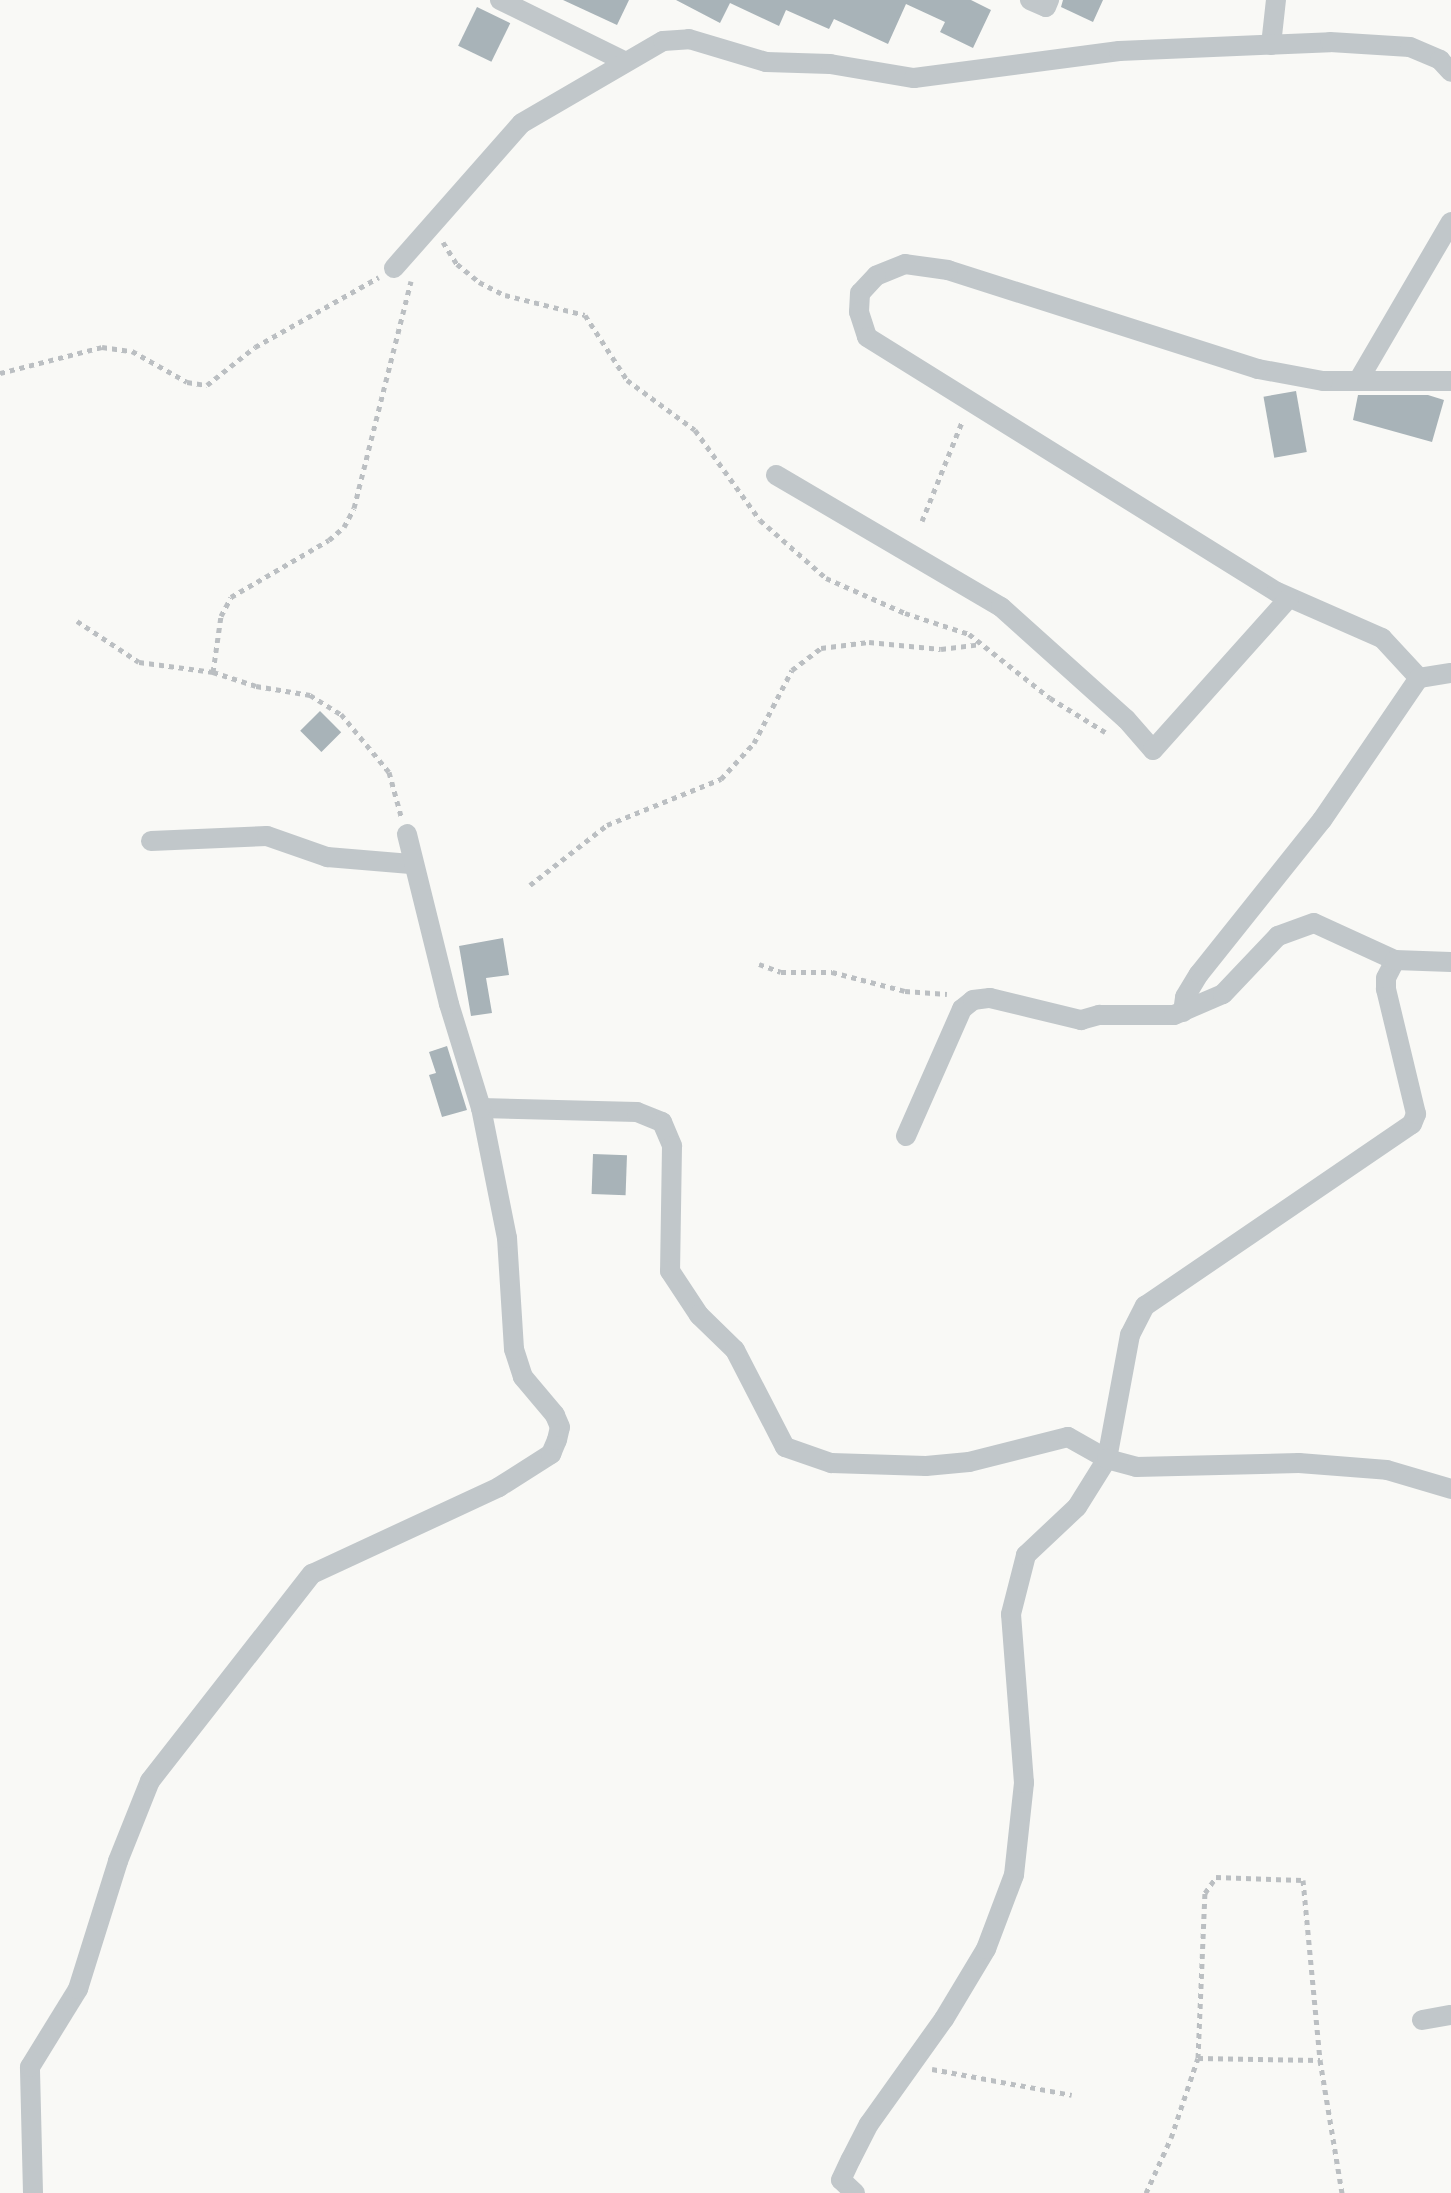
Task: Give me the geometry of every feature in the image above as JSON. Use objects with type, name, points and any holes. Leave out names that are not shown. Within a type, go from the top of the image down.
[{"type":"street","points":[[500,0],[624,61]]},
{"type":"street","points":[[1030,0],[1046,7],[1050,0]]},
{"type":"street","points":[[1271,44],[1276,0]]},
{"type":"street","points":[[394,268],[522,123],[647,47],[679,38],[766,62],[830,64],[914,78],[1119,51],[1381,42],[1425,54],[1451,72]]},
{"type":"street","points":[[1358,380],[1451,222]]},
{"type":"street","points":[[1419,678],[1382,638],[1288,598],[1122,499],[867,337],[859,312],[860,293],[876,276],[905,264],[948,270],[1046,298],[1159,340],[1258,368],[1322,380],[1451,380]]},
{"type":"street","points":[[776,476],[1001,607],[1126,720],[1153,750],[1288,598]]},
{"type":"street","points":[[1183,1012],[1185,998],[1199,974],[1322,820],[1419,678],[1451,673]]},
{"type":"street","points":[[33,2193],[30,2067],[78,1989],[127,1836],[150,1781],[312,1574],[519,1476],[551,1454],[557,1440],[560,1427],[556,1414],[523,1377],[514,1348],[507,1238],[481,1108],[411,864],[407,834]]},
{"type":"street","points":[[150,841],[267,836],[327,857],[411,864]]},
{"type":"street","points":[[906,1136],[962,1009],[972,1000],[990,998],[1081,1020],[1099,1015],[1183,1012],[1224,994],[1278,936],[1314,924],[1396,960],[1451,962]]},
{"type":"street","points":[[855,2193],[841,2180],[869,2124],[944,2019],[986,1949],[1014,1875],[1024,1783],[1011,1614],[1020,1568],[1036,1544],[1078,1507],[1107,1459],[1130,1336],[1145,1306],[1412,1124],[1416,1114],[1386,988],[1386,978],[1396,960]]},
{"type":"street","points":[[481,1108],[637,1112],[662,1122],[672,1146],[670,1272],[699,1315],[734,1350],[785,1447],[830,1463],[926,1466],[970,1462],[1068,1437],[1107,1459],[1136,1467],[1299,1463],[1387,1470],[1451,1489]]},
{"type":"street","points":[[1422,2020],[1451,2016]]},
{"type":"path","points":[[213,672],[222,616],[231,598],[329,540],[344,528],[354,508],[416,247]]},
{"type":"path","points":[[0,373],[102,347],[132,351],[187,382],[207,385],[255,348],[394,268]]},
{"type":"path","points":[[922,521],[971,401]]},
{"type":"path","points":[[78,621],[127,658],[213,672],[256,686],[310,695],[341,714],[389,772],[407,834]]},
{"type":"path","points":[[530,885],[607,825],[721,779],[754,742],[792,670],[821,648],[869,642],[941,648],[982,643]]},
{"type":"path","points":[[759,964],[781,972],[832,972],[905,992],[972,1000]]},
{"type":"path","points":[[1146,2193],[1171,2138],[1198,2058],[1205,1893],[1216,1876],[1303,1880],[1320,2060],[1342,2193]]},
{"type":"path","points":[[1198,2058],[1320,2060]]},
{"type":"path","points":[[910,2065],[1072,2095]]},
{"type":"building","points":[[563,0],[629,0],[617,25]]},
{"type":"building","points":[[676,0],[971,0],[991,10],[973,48],[940,32],[945,22],[906,4],[888,44],[834,19],[829,29],[786,10],[779,26],[730,3],[720,23]]},
{"type":"building","points":[[1063,0],[1103,0],[1093,22],[1061,7]]},
{"type":"building","points":[[477,7],[510,23],[491,62],[458,46]]},
{"type":"building","points":[[1296,391],[1307,452],[1274,458],[1264,397]]},
{"type":"building","points":[[1358,395],[1428,395],[1444,400],[1432,442],[1353,420]]},
{"type":"building","points":[[320,711],[341,732],[321,752],[300,731]]},
{"type":"building","points":[[503,938],[509,975],[486,978],[492,1013],[471,1016],[459,946]]},
{"type":"building","points":[[447,1046],[467,1110],[442,1117],[429,1075],[436,1073],[429,1052]]},
{"type":"building","points":[[593,1154],[627,1155],[626,1195],[592,1194]]}]
